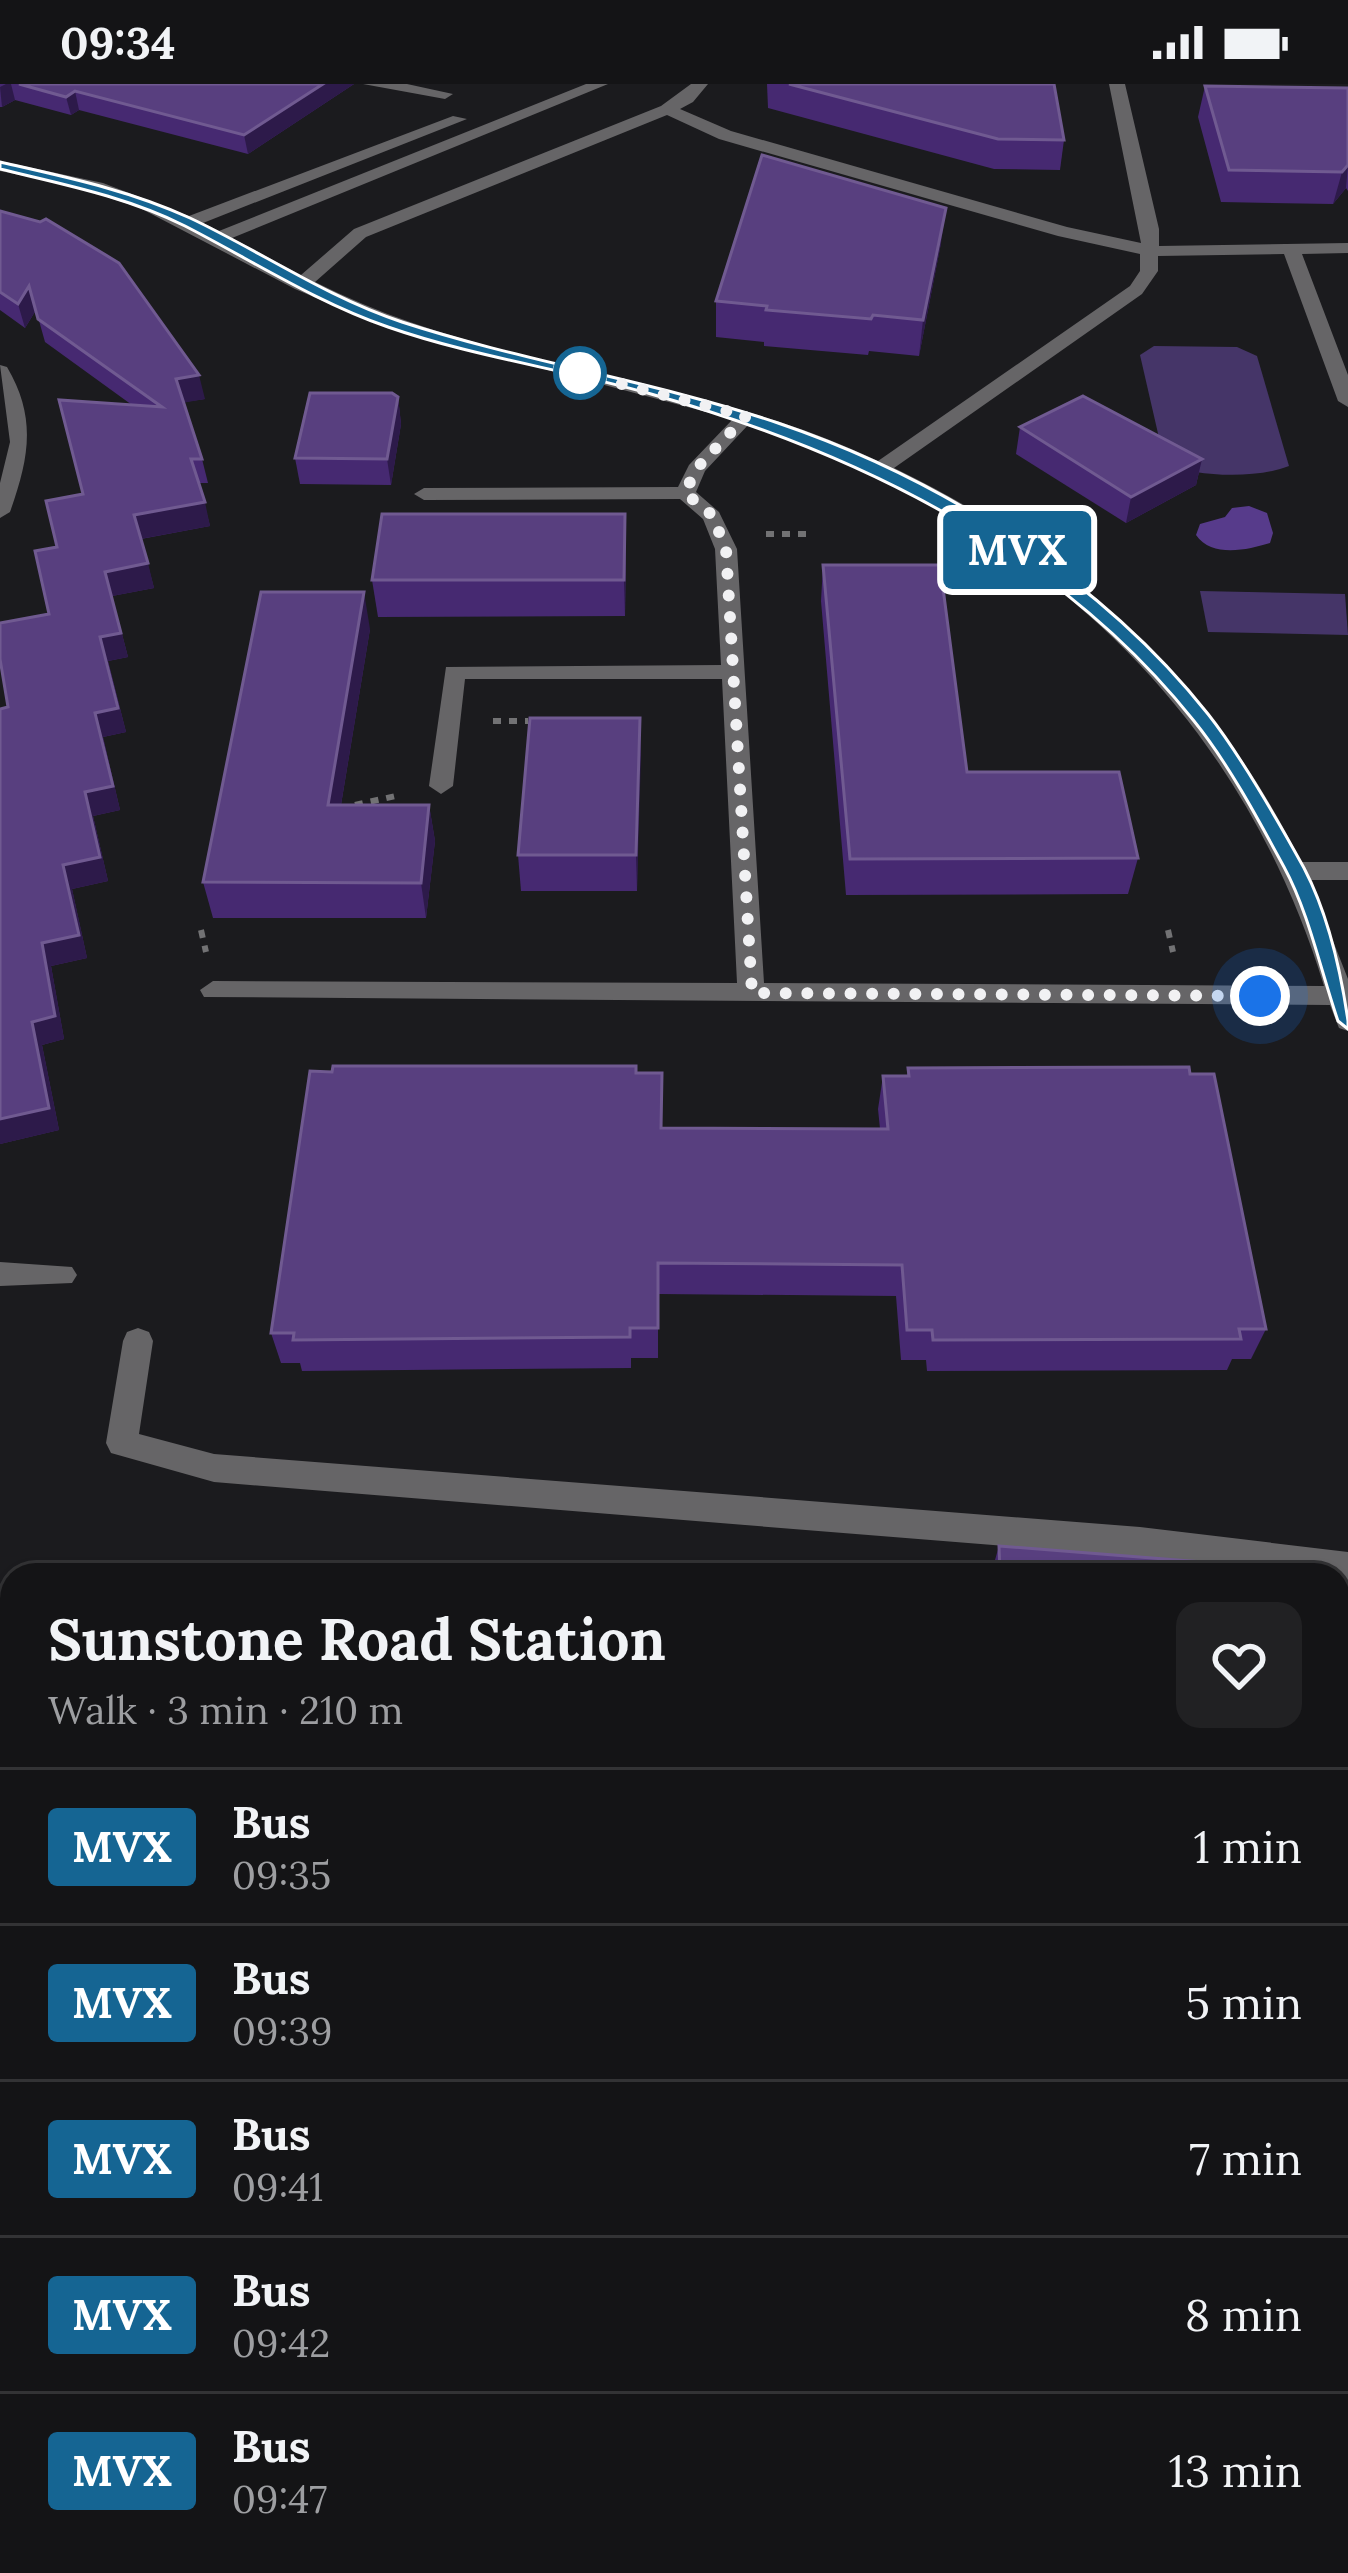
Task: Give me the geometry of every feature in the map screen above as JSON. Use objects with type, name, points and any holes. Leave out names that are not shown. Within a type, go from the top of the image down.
[{"type":"street","points":[[370,84],[445,94]]},
{"type":"street","points":[[492,106],[548,84]]},
{"type":"street","points":[[218,238],[600,84]]},
{"type":"street","points":[[302,285],[360,233],[668,110],[700,84]]},
{"type":"street","points":[[878,470],[1136,290],[1149,271],[1152,251],[1117,84]]},
{"type":"street","points":[[668,110],[725,135],[1064,232],[1152,251],[1348,248]]},
{"type":"street","points":[[188,222],[470,114]]},
{"type":"street","points":[[0,166],[122,194],[188,222],[302,285],[389,322],[469,348],[652,389],[746,416],[878,470],[999,536],[1076,593],[1162,670],[1202,719],[1296,871],[1344,1009],[752,993],[213,991]]},
{"type":"street","points":[[1292,250],[1348,401]]},
{"type":"street","points":[[0,371],[22,424],[21,452],[0,512]]},
{"type":"street","points":[[685,493],[696,469],[746,416]]},
{"type":"street","points":[[424,494],[685,493],[712,515],[723,534],[752,993]]},
{"type":"street","points":[[441,786],[454,672],[732,672]]},
{"type":"street","points":[[1296,871],[1348,871]]},
{"type":"street","points":[[0,1274],[62,1275]]},
{"type":"street","points":[[139,1341],[122,1443],[214,1468],[1116,1540],[1314,1563]]},
{"type":"shaded area","points":[[1154,346],[1237,347],[1257,356],[1289,466],[1227,475],[1165,464],[1140,355]]},
{"type":"shaded area","points":[[1249,506],[1267,513],[1273,533],[1270,543],[1220,549],[1196,535],[1200,524],[1225,517],[1232,508]]},
{"type":"shaded area","points":[[1200,591],[1345,594],[1348,635],[1208,632]]},
{"type":"building","points":[[19,84],[323,84],[244,135],[75,91],[66,97]]},
{"type":"building","points":[[789,84],[1054,84],[1064,140],[998,139]]},
{"type":"building","points":[[1205,86],[1348,88],[1348,165],[1342,172],[1229,170]]},
{"type":"building","points":[[762,155],[946,208],[923,320],[766,310],[767,306],[716,301]]},
{"type":"building","points":[[0,211],[40,222],[46,219],[119,263],[199,375],[176,379],[202,459],[191,459],[205,502],[134,515],[148,563],[105,572],[121,633],[100,637],[118,708],[95,713],[113,786],[85,792],[100,857],[63,865],[79,935],[42,943],[55,1016],[32,1022],[49,1108],[0,1119],[0,709],[8,707],[0,623],[49,614],[35,551],[57,547],[46,501],[83,494],[59,400],[162,407],[38,319],[29,286],[18,304],[0,292]]},
{"type":"building","points":[[310,393],[392,393],[398,397],[387,459],[295,458]]},
{"type":"building","points":[[1083,396],[1202,459],[1131,497],[1020,427]]},
{"type":"building","points":[[382,514],[625,514],[624,580],[372,580]]},
{"type":"building","points":[[823,565],[940,565],[967,772],[1119,772],[1138,858],[850,859]]},
{"type":"building","points":[[261,592],[364,592],[328,805],[429,805],[421,883],[203,882]]},
{"type":"building","points":[[530,718],[640,718],[636,855],[518,855]]},
{"type":"building","points":[[333,1066],[636,1066],[636,1073],[662,1073],[661,1128],[888,1129],[883,1076],[909,1076],[908,1068],[1189,1067],[1190,1074],[1214,1074],[1266,1329],[1239,1329],[1241,1339],[933,1340],[932,1330],[907,1330],[902,1265],[658,1263],[658,1328],[630,1328],[630,1337],[293,1340],[294,1333],[271,1333],[310,1071],[332,1072]]},
{"type":"building","points":[[999,1546],[1214,1563],[1000,1563]]},
{"type":"bus line","name":"MVX","points":[[0,166],[122,194],[188,222],[302,285],[389,322],[469,348],[652,389],[746,416],[878,470],[999,536],[1076,593],[1162,670],[1202,719],[1296,871],[1348,1021]]},
{"type":"route","points":[[580,373],[559,368],[746,416],[696,469],[685,493],[712,515],[726,549],[752,993],[1260,996]]}]
